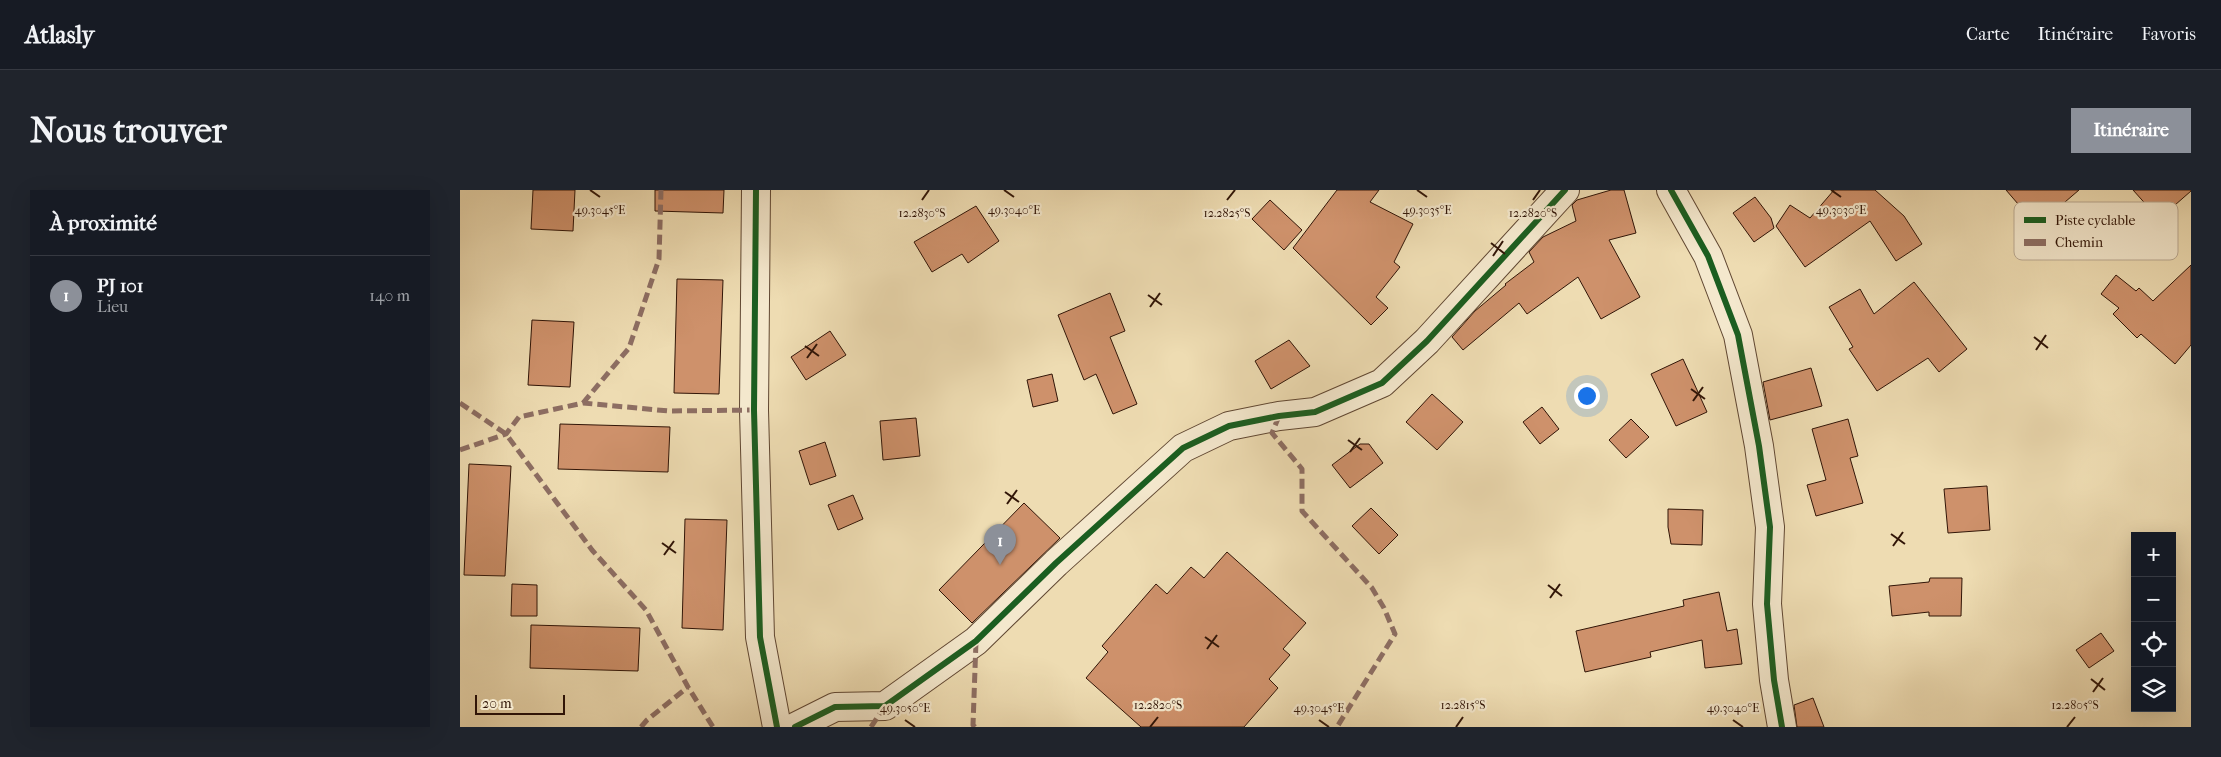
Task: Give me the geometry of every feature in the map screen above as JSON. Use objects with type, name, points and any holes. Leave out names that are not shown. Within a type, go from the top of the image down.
[{"type":"street","points":[[756,190],[754,410],[760,637],[777,727]]},
{"type":"street","points":[[795,727],[835,707],[885,706],[976,641],[1056,563],[1183,448],[1229,426],[1279,416],[1315,412],[1382,383],[1427,340],[1565,190]]},
{"type":"street","points":[[1671,190],[1708,256],[1738,335],[1759,446],[1770,526],[1767,604],[1774,680],[1782,727]]},
{"type":"building","points":[[533,190],[575,190],[573,231],[531,229]]},
{"type":"building","points":[[655,190],[724,190],[723,213],[655,211]]},
{"type":"building","points":[[1337,190],[1379,190],[1370,202],[1413,224],[1394,262],[1400,267],[1376,297],[1388,308],[1371,325],[1293,248]]},
{"type":"building","points":[[1611,190],[1624,190],[1636,233],[1609,240],[1640,297],[1601,319],[1578,277],[1527,314],[1519,303],[1463,350],[1452,337],[1475,311],[1505,284],[1534,262],[1529,252],[1543,237],[1576,221],[1572,205],[1577,200]]},
{"type":"building","points":[[1834,190],[1875,190],[1904,216],[1922,244],[1896,261],[1870,221],[1805,267],[1776,226],[1790,205],[1810,218]]},
{"type":"building","points":[[2006,190],[2079,190],[2065,202],[2016,202]]},
{"type":"building","points":[[2133,190],[2191,190],[2178,202],[2144,202]]},
{"type":"building","points":[[1755,197],[1771,218],[1774,228],[1754,242],[1733,213]]},
{"type":"building","points":[[1270,200],[1302,230],[1284,250],[1252,219]]},
{"type":"building","points":[[976,206],[999,241],[968,263],[962,254],[932,272],[914,242]]},
{"type":"building","points":[[2191,265],[2191,345],[2175,364],[2141,334],[2137,338],[2113,314],[2119,308],[2101,294],[2116,275],[2136,291],[2139,288],[2153,301]]},
{"type":"building","points":[[677,279],[723,280],[719,394],[674,393]]},
{"type":"building","points":[[1914,282],[1967,349],[1939,372],[1928,358],[1877,391],[1849,349],[1853,347],[1829,307],[1860,289],[1874,314]]},
{"type":"building","points":[[1110,293],[1125,331],[1110,337],[1137,404],[1113,414],[1096,374],[1084,380],[1058,315]]},
{"type":"building","points":[[532,320],[574,322],[570,387],[528,385]]},
{"type":"building","points":[[830,331],[846,355],[806,380],[791,357]]},
{"type":"building","points":[[1289,340],[1310,366],[1271,389],[1255,361]]},
{"type":"building","points":[[1683,359],[1707,412],[1676,426],[1651,374]]},
{"type":"building","points":[[1811,368],[1822,406],[1770,420],[1763,382]]},
{"type":"building","points":[[1052,374],[1058,401],[1033,407],[1027,380]]},
{"type":"building","points":[[1432,394],[1463,422],[1437,450],[1406,422]]},
{"type":"building","points":[[1542,407],[1559,429],[1540,444],[1523,422]]},
{"type":"building","points":[[916,418],[920,456],[883,460],[880,421]]},
{"type":"building","points":[[1631,419],[1649,437],[1626,458],[1609,440]]},
{"type":"building","points":[[1848,419],[1858,456],[1850,458],[1863,503],[1816,516],[1807,485],[1826,480],[1812,429]]},
{"type":"building","points":[[560,424],[670,427],[668,472],[558,469]]},
{"type":"building","points":[[825,442],[836,476],[810,485],[799,451]]},
{"type":"building","points":[[1360,444],[1369,444],[1383,463],[1350,488],[1332,465]]},
{"type":"building","points":[[469,464],[511,466],[505,576],[464,575]]},
{"type":"building","points":[[1987,486],[1990,530],[1948,533],[1944,489]]},
{"type":"building","points":[[853,495],[863,519],[838,530],[828,505]]},
{"type":"building","points":[[1024,503],[1060,538],[972,623],[939,590]]},
{"type":"building","points":[[1371,508],[1398,535],[1379,554],[1352,526]]},
{"type":"building","points":[[1668,509],[1703,510],[1702,545],[1671,544],[1668,527]]},
{"type":"building","points":[[685,519],[727,520],[723,630],[682,628]]},
{"type":"building","points":[[1227,552],[1306,623],[1283,649],[1290,655],[1269,679],[1278,688],[1244,727],[1141,727],[1086,678],[1108,652],[1102,646],[1156,584],[1167,594],[1191,567],[1204,578]]},
{"type":"building","points":[[1930,578],[1962,578],[1961,616],[1929,616],[1929,612],[1892,616],[1889,586],[1929,582]]},
{"type":"building","points":[[512,584],[537,585],[537,616],[511,616]]},
{"type":"building","points":[[1719,592],[1727,631],[1737,629],[1742,664],[1705,668],[1702,640],[1650,652],[1651,657],[1585,672],[1576,631],[1684,606],[1683,600]]},
{"type":"building","points":[[531,625],[640,628],[638,671],[530,668]]},
{"type":"building","points":[[2101,633],[2114,651],[2089,668],[2076,650]]},
{"type":"building","points":[[1813,698],[1824,727],[1797,727],[1794,705]]},
{"type":"marked path","points":[[583,403],[629,348],[659,259],[661,190]]},
{"type":"marked path","points":[[460,403],[506,434],[592,550],[646,610],[688,687],[713,727]]},
{"type":"marked path","points":[[460,450],[506,434],[519,417],[583,403],[669,411],[754,410]]},
{"type":"marked path","points":[[1279,416],[1272,433],[1302,469],[1302,511],[1372,588],[1384,608],[1395,634],[1337,727]]},
{"type":"marked path","points":[[975,727],[973,725],[976,641]]},
{"type":"marked path","points":[[641,727],[688,687]]},
{"type":"marked path","points":[[871,727],[885,706]]},
{"type":"cycle path","points":[[756,190],[754,410],[760,637],[777,727]]},
{"type":"cycle path","points":[[795,727],[835,707],[885,706],[976,641],[1056,563],[1183,448],[1229,426],[1279,416],[1315,412],[1382,383],[1427,341],[1565,190]]},
{"type":"cycle path","points":[[1671,190],[1708,256],[1738,335],[1759,446],[1770,527],[1767,604],[1774,680],[1782,727]]},
{"type":"place","name":"PJ 101","points":[[1000,565]]}]
